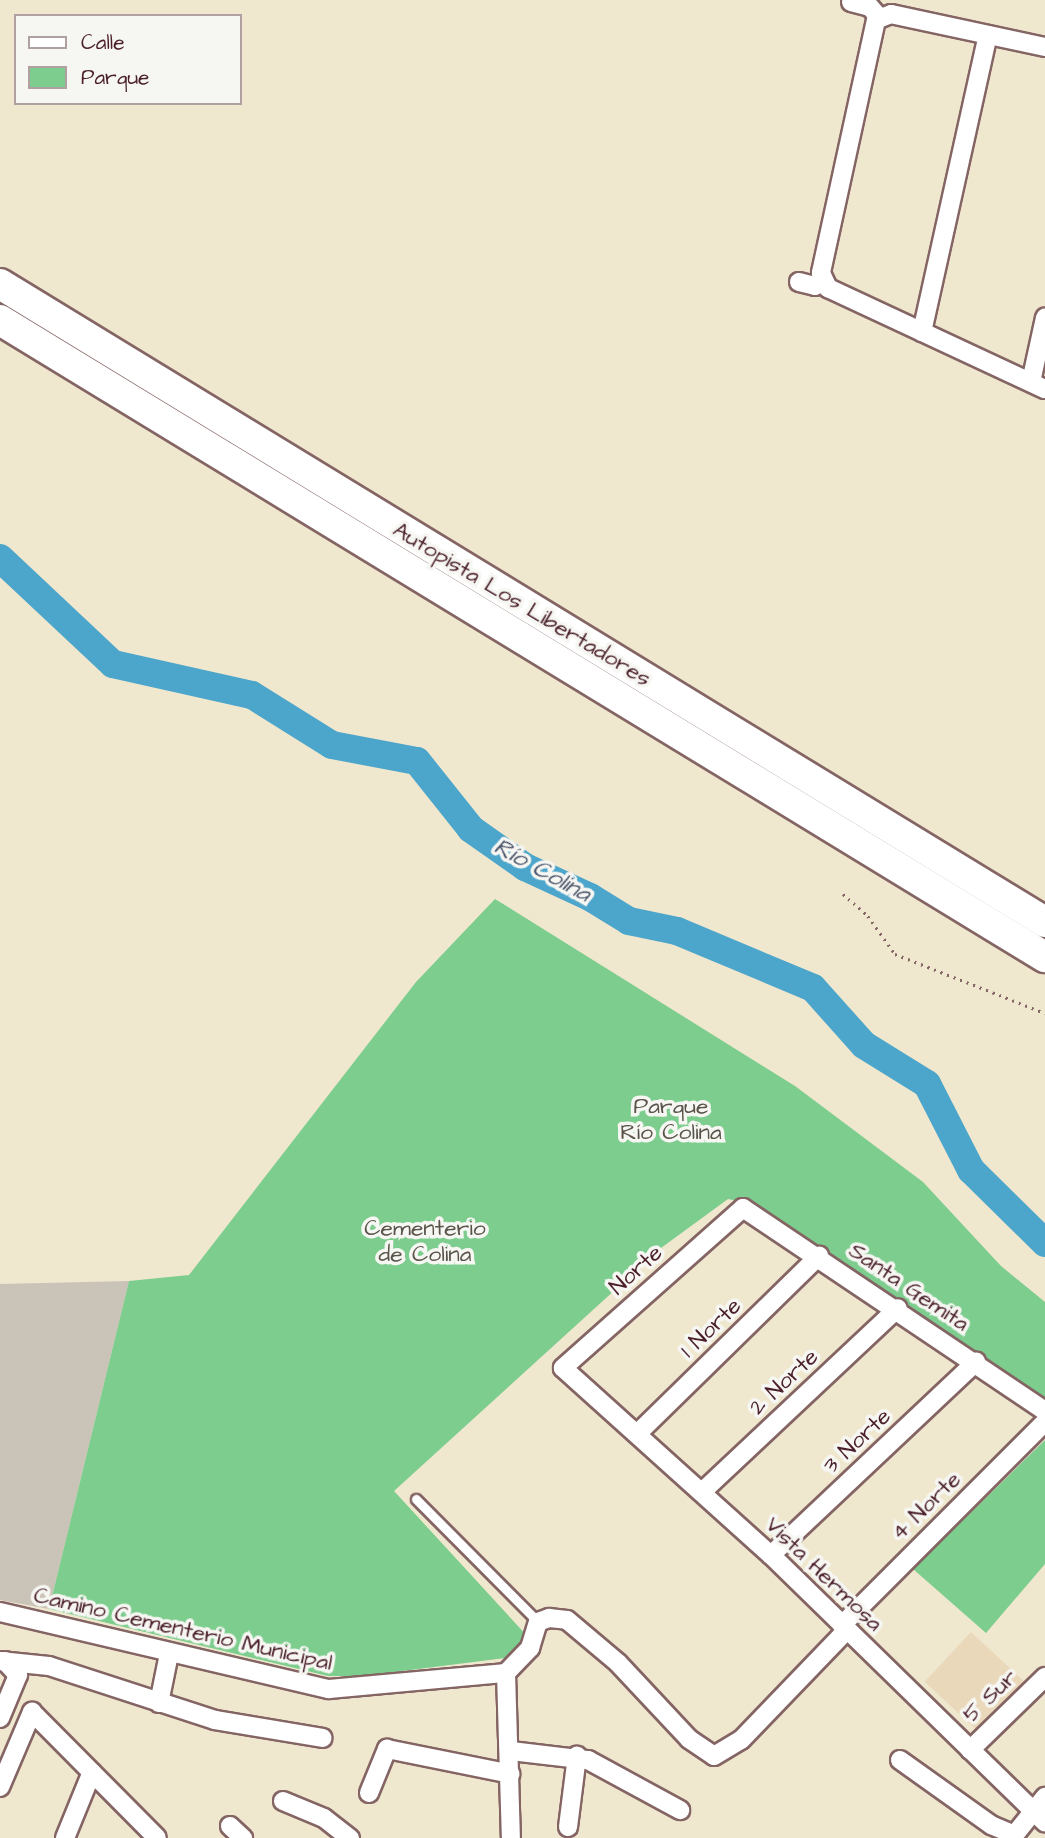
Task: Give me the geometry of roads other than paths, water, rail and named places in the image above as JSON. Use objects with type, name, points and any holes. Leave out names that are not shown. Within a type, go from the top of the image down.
[{"type":"highway","name":"Autopista Los Libertadores","points":[[0,284],[1045,922]]},
{"type":"highway","name":"Autopista Los Libertadores","points":[[0,320],[1045,957]]},
{"type":"street","points":[[851,2],[870,7],[879,17]]},
{"type":"street","points":[[823,282],[821,273],[874,25],[879,17],[891,14],[1045,47]]},
{"type":"street","points":[[922,332],[988,35]]},
{"type":"street","points":[[799,282],[815,286],[823,282]]},
{"type":"street","points":[[823,282],[1038,386],[1045,318]]},
{"type":"street","name":"Santa Gemita","points":[[743,1208],[898,1308],[1045,1411]]},
{"type":"street","name":"Norte","points":[[563,1368],[743,1208]]},
{"type":"street","name":"1 Norte","points":[[637,1434],[818,1256]]},
{"type":"street","name":"2 Norte","points":[[703,1492],[898,1308]]},
{"type":"street","name":"3 Norte","points":[[771,1555],[976,1362]]},
{"type":"street","name":"Vista Hermosa","points":[[563,1368],[771,1555],[1038,1817]]},
{"type":"street","name":"4 Norte","points":[[845,1627],[1045,1422]]},
{"type":"street","name":"Camino Cementerio Municipal","points":[[0,1612],[169,1654],[330,1689],[506,1673]]},
{"type":"street","points":[[510,1838],[511,1751],[506,1673],[530,1648],[538,1622],[549,1618],[567,1620],[593,1640],[689,1739],[714,1756],[741,1740],[845,1627]]},
{"type":"street","points":[[159,1703],[169,1654]]},
{"type":"street","points":[[3,1661],[49,1666],[159,1703],[239,1725],[323,1738]]},
{"type":"street","points":[[0,1718],[18,1675],[3,1661]]},
{"type":"street","name":"5 Sur","points":[[970,1750],[1045,1677]]},
{"type":"street","points":[[0,1787],[32,1712],[156,1838]]},
{"type":"street","points":[[369,1793],[387,1749],[511,1774]]},
{"type":"street","points":[[511,1751],[577,1756],[680,1810]]},
{"type":"street","points":[[568,1827],[577,1756]]},
{"type":"street","points":[[900,1760],[990,1825],[1013,1837],[1038,1817],[1045,1797]]},
{"type":"street","points":[[65,1838],[92,1772]]},
{"type":"street","points":[[283,1801],[324,1818],[350,1838]]},
{"type":"lane","points":[[416,1499],[538,1622]]},
{"type":"waterway","name":"Río Colina","points":[[0,558],[113,664],[252,695],[332,745],[417,761],[471,829],[525,867],[590,897],[629,921],[677,931],[813,988],[864,1045],[927,1084],[971,1170],[1045,1243]]},
{"type":"park label","name":"Parque Río Colina","points":[[671,1119]]},
{"type":"park label","name":"Cementerio de Colina","points":[[425,1241]]}]
